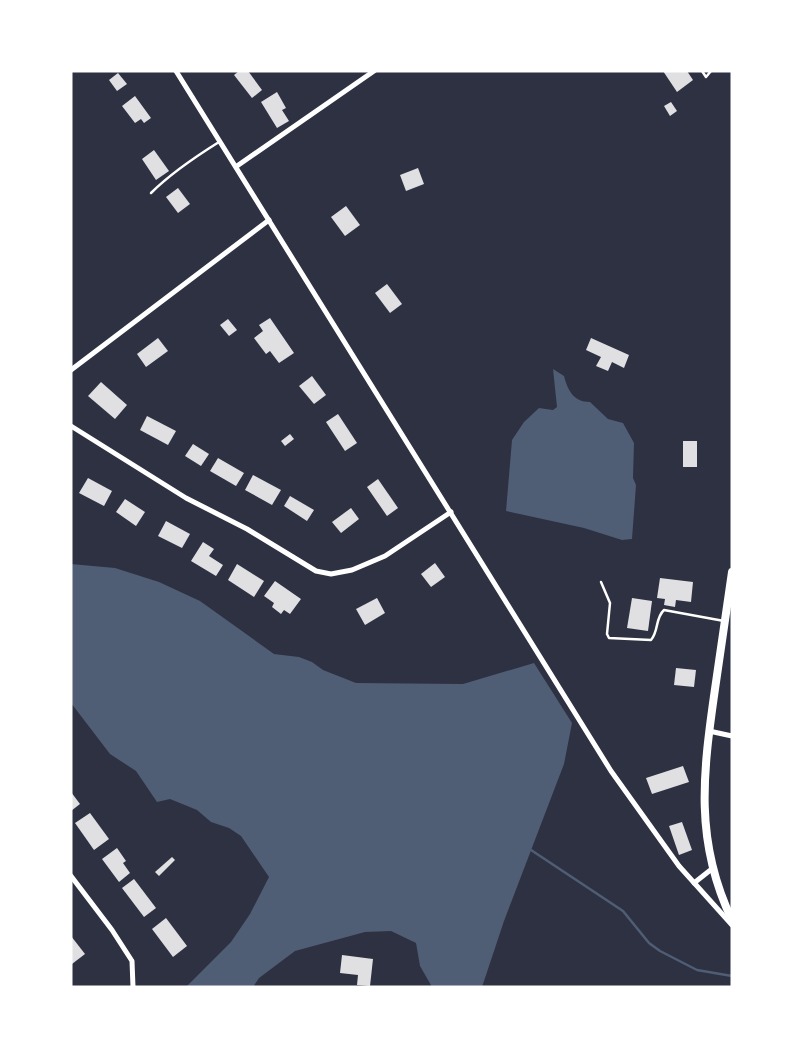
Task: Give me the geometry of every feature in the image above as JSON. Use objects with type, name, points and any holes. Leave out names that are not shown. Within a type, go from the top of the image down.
[{"type":"main road","points":[[732,572],[704,769],[703,798],[705,827],[713,868],[732,920]]},
{"type":"street","points":[[176,71],[237,166],[611,771],[679,866],[732,925]]},
{"type":"street","points":[[237,166],[374,71]]},
{"type":"street","points":[[71,370],[269,220]]},
{"type":"street","points":[[71,426],[186,498],[247,529],[316,571],[331,574],[352,570],[385,556],[451,512]]},
{"type":"street","points":[[709,731],[732,736]]},
{"type":"street","points":[[694,883],[713,868]]},
{"type":"street","points":[[71,876],[112,930],[132,961],[133,987]]},
{"type":"lane","points":[[702,71],[706,77],[712,71]]},
{"type":"lane","points":[[151,193],[162,182],[220,141]]},
{"type":"lane","points":[[602,582],[610,603],[607,634],[609,638],[651,640],[656,635],[660,614],[664,610],[725,621]]},
{"type":"water","points":[[553,369],[564,376],[572,395],[580,400],[590,402],[608,419],[623,423],[634,443],[633,478],[636,485],[632,539],[622,540],[584,528],[506,511],[512,440],[524,422],[539,408],[553,410],[557,407]]},
{"type":"water","points":[[71,564],[115,568],[159,582],[200,601],[274,654],[299,657],[312,662],[323,670],[356,683],[463,684],[534,663],[572,723],[564,764],[504,921],[482,987],[432,987],[420,966],[416,943],[391,931],[365,932],[295,951],[259,978],[253,987],[186,987],[231,942],[250,914],[269,877],[241,836],[229,828],[211,822],[197,810],[170,799],[157,802],[136,771],[110,754],[71,703]]},
{"type":"building","points":[[239,71],[248,71],[262,90],[252,98],[234,75]]},
{"type":"building","points":[[663,71],[687,71],[693,80],[677,92]]},
{"type":"building","points":[[118,73],[127,84],[117,91],[109,80]]},
{"type":"building","points":[[277,92],[286,108],[282,110],[289,121],[277,128],[261,102]]},
{"type":"building","points":[[135,96],[151,118],[144,123],[141,119],[135,123],[122,106]]},
{"type":"building","points":[[671,102],[677,111],[670,116],[664,106]]},
{"type":"building","points":[[154,150],[169,171],[156,180],[142,159]]},
{"type":"building","points":[[418,168],[424,184],[406,191],[400,175]]},
{"type":"building","points":[[178,188],[190,204],[178,213],[166,197]]},
{"type":"building","points":[[346,206],[360,225],[345,236],[331,217]]},
{"type":"building","points":[[387,284],[402,304],[390,313],[375,293]]},
{"type":"building","points":[[270,318],[294,353],[279,363],[270,351],[266,354],[254,338],[263,331],[259,325]]},
{"type":"building","points":[[228,319],[237,330],[229,336],[220,325]]},
{"type":"building","points":[[158,338],[168,351],[146,367],[137,354]]},
{"type":"building","points":[[591,338],[629,355],[624,368],[612,362],[608,371],[596,366],[601,357],[586,350]]},
{"type":"building","points":[[312,376],[326,395],[314,404],[299,386]]},
{"type":"building","points":[[101,382],[127,405],[115,419],[88,396]]},
{"type":"building","points":[[338,414],[357,443],[345,451],[326,422]]},
{"type":"building","points":[[147,416],[176,431],[168,445],[140,430]]},
{"type":"building","points":[[290,434],[294,439],[285,446],[281,441]]},
{"type":"building","points":[[683,441],[697,441],[697,467],[683,467]]},
{"type":"building","points":[[193,444],[209,454],[201,466],[185,456]]},
{"type":"building","points":[[218,458],[244,473],[236,486],[210,471]]},
{"type":"building","points":[[253,475],[281,490],[272,505],[245,490]]},
{"type":"building","points":[[88,478],[112,491],[104,506],[79,493]]},
{"type":"building","points":[[378,479],[398,508],[387,516],[367,487]]},
{"type":"building","points":[[290,496],[314,510],[307,521],[284,506]]},
{"type":"building","points":[[125,499],[145,512],[136,526],[116,512]]},
{"type":"building","points":[[351,508],[359,519],[341,533],[332,522]]},
{"type":"building","points":[[166,521],[190,534],[182,548],[158,536]]},
{"type":"building","points":[[203,542],[214,549],[209,556],[223,565],[216,576],[191,561]]},
{"type":"building","points":[[435,563],[445,577],[431,587],[421,574]]},
{"type":"building","points":[[237,564],[264,581],[254,597],[228,580]]},
{"type":"building","points":[[660,578],[693,582],[691,602],[676,600],[675,607],[664,605],[665,599],[657,598]]},
{"type":"building","points":[[275,581],[301,599],[290,614],[284,610],[281,614],[272,607],[274,603],[264,596]]},
{"type":"building","points":[[377,598],[385,613],[365,625],[356,609]]},
{"type":"building","points":[[632,598],[652,601],[648,631],[627,628]]},
{"type":"building","points":[[676,668],[696,670],[694,687],[674,685]]},
{"type":"building","points":[[683,766],[689,782],[652,794],[646,778]]},
{"type":"building","points":[[71,792],[80,804],[71,811]]},
{"type":"building","points":[[90,813],[109,839],[94,850],[75,823]]},
{"type":"building","points":[[682,822],[692,850],[679,855],[669,826]]},
{"type":"building","points":[[117,848],[126,861],[123,863],[130,873],[119,882],[102,859]]},
{"type":"building","points":[[172,857],[175,860],[159,876],[155,872]]},
{"type":"building","points":[[134,879],[156,908],[144,917],[122,888]]},
{"type":"building","points":[[166,918],[187,946],[173,957],[152,929]]},
{"type":"building","points":[[71,936],[85,954],[72,964],[71,962]]},
{"type":"building","points":[[342,955],[373,959],[370,986],[357,985],[358,975],[340,973]]},
{"type":"waterway","points":[[531,850],[623,911],[649,943],[660,951],[697,970],[732,976]]}]
